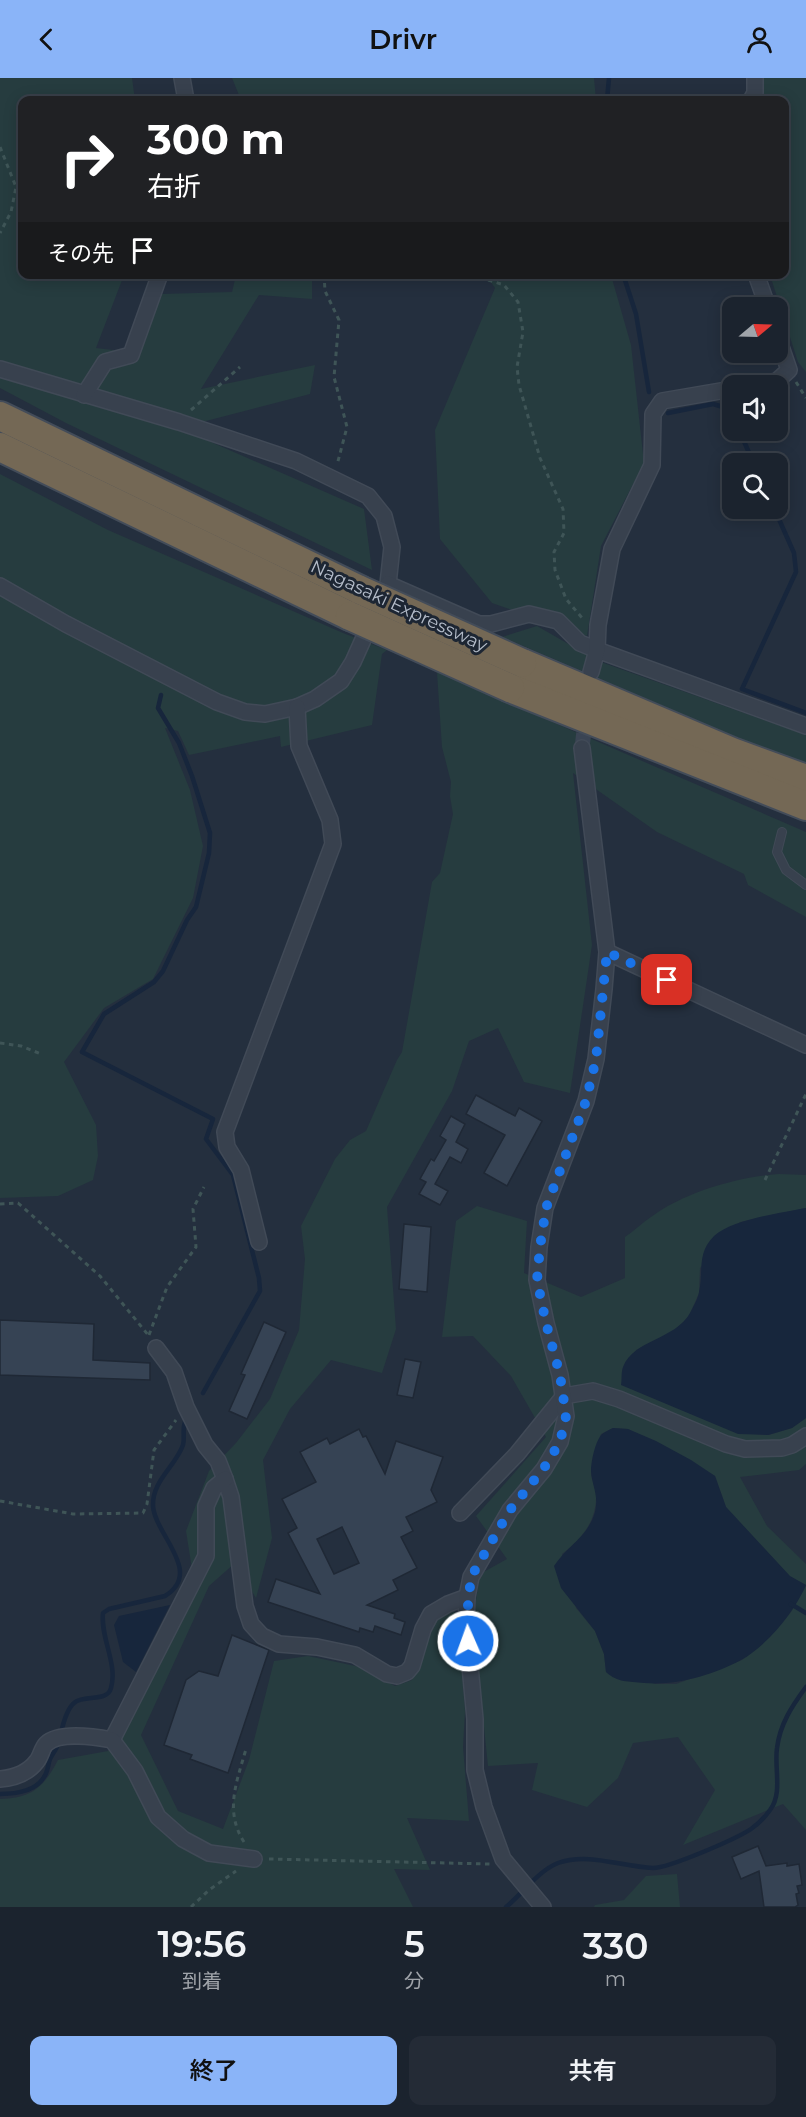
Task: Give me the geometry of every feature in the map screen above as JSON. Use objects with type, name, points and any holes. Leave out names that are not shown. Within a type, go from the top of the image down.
[{"type":"highway","name":"Nagasaki Expressway","points":[[0,416],[355,603],[510,688],[806,806]]},
{"type":"highway","name":"Nagasaki Expressway","points":[[0,447],[355,603],[522,663],[732,752],[806,779]]},
{"type":"street","points":[[182,78],[185,96]]},
{"type":"street","points":[[753,96],[755,78]]},
{"type":"street","points":[[84,395],[105,362],[131,356],[158,279]]},
{"type":"street","points":[[758,279],[764,297]]},
{"type":"street","points":[[0,369],[179,422],[296,461],[368,496],[384,516],[392,547],[388,584],[353,662],[341,681],[315,699],[297,707],[265,714],[245,711],[217,702],[66,624],[0,586]]},
{"type":"street","points":[[591,672],[597,650],[598,625],[612,549],[652,465],[653,414],[663,401],[722,391]]},
{"type":"street","points":[[388,584],[479,624],[491,624],[529,614],[558,621],[580,643],[806,726]]},
{"type":"street","points":[[259,1242],[241,1170],[226,1147],[225,1131],[333,844],[330,820],[299,746],[297,707]]},
{"type":"street","points":[[540,1904],[503,1859],[484,1808],[475,1770],[475,1719],[466,1624],[467,1597],[471,1577],[510,1510],[544,1468],[560,1442],[566,1416],[560,1375],[537,1280],[546,1208],[586,1101],[596,1059],[607,952],[582,748]]},
{"type":"street","points":[[607,952],[806,1045]]},
{"type":"street","points":[[152,1342],[174,1372],[186,1407],[205,1445],[218,1461],[225,1479],[231,1497],[245,1606],[251,1624],[262,1636],[279,1644],[317,1647],[355,1655],[387,1674],[397,1676],[407,1672],[412,1666],[423,1629],[431,1614],[467,1597]]},
{"type":"street","points":[[460,1513],[517,1454],[564,1396],[593,1391],[619,1399],[726,1444],[745,1449],[782,1448],[806,1437]]},
{"type":"street","points":[[112,1740],[206,1556],[206,1506],[213,1488],[225,1479]]},
{"type":"street","points":[[0,1779],[12,1778],[24,1772],[37,1761],[46,1744],[59,1738],[93,1737],[112,1740],[135,1770],[158,1817],[183,1839],[209,1853],[254,1859]]},
{"type":"lane","points":[[782,832],[777,852],[781,861],[786,870],[806,885]]},
{"type":"path","points":[[0,147],[16,186],[11,212],[0,233]]},
{"type":"path","points":[[324,279],[325,291],[339,320],[334,377],[347,427],[333,478]]},
{"type":"path","points":[[485,279],[504,285],[518,302],[523,332],[517,367],[519,385],[540,458],[563,509],[564,533],[554,552],[555,570],[566,599],[583,620]]},
{"type":"path","points":[[179,422],[240,367]]},
{"type":"path","points":[[0,1043],[21,1046],[41,1054]]},
{"type":"path","points":[[765,1180],[806,1094]]},
{"type":"path","points":[[152,1342],[167,1287],[196,1247],[193,1209],[204,1187]]},
{"type":"path","points":[[0,1204],[18,1203],[100,1276],[152,1342]]},
{"type":"path","points":[[0,1501],[73,1514],[143,1513],[147,1504],[154,1450],[186,1407]]},
{"type":"path","points":[[246,1749],[231,1803],[239,1836],[254,1859]]},
{"type":"path","points":[[191,1907],[209,1890],[254,1859],[493,1864],[503,1859]]},
{"type":"green space","points":[[0,78],[132,78],[134,96],[18,96],[18,279],[122,279],[96,348],[139,353],[162,294],[232,292],[235,279],[312,279],[312,299],[259,295],[201,389],[315,365],[310,394],[179,428],[364,509],[372,570],[66,423],[0,388]]},
{"type":"green space","points":[[232,78],[594,78],[596,96],[239,96]]},
{"type":"green space","points":[[763,78],[806,78],[806,372],[798,362],[788,331],[788,297],[777,297],[771,279],[789,279],[789,96],[764,96]]},
{"type":"green space","points":[[489,279],[612,279],[631,345],[644,463],[601,546],[587,636],[492,603],[440,539],[435,430],[495,288]]},
{"type":"green space","points":[[0,474],[108,530],[387,650],[382,654],[372,725],[281,747],[280,736],[189,755],[178,731],[165,728],[190,790],[203,846],[193,898],[153,979],[104,1008],[64,1062],[96,1125],[98,1156],[93,1180],[58,1196],[0,1198]]},
{"type":"green space","points":[[537,626],[598,661],[806,735],[806,767],[502,637]]},
{"type":"green space","points":[[437,672],[806,832],[806,917],[748,885],[744,874],[657,832],[573,773],[592,945],[570,1093],[524,1082],[498,1028],[469,1041],[452,1091],[387,1207],[396,1329],[382,1373],[331,1360],[290,1409],[263,1460],[272,1538],[256,1598],[235,1563],[209,1586],[141,1735],[178,1811],[223,1829],[249,1760],[274,1661],[308,1656],[360,1667],[395,1686],[412,1680],[425,1641],[436,1619],[455,1611],[455,1639],[461,1659],[465,1711],[463,1747],[469,1821],[407,1818],[430,1870],[394,1869],[413,1907],[0,1907],[0,1799],[21,1796],[36,1789],[48,1777],[58,1760],[108,1751],[192,1569],[186,1531],[209,1471],[236,1443],[270,1399],[299,1330],[305,1259],[301,1226],[335,1159],[350,1140],[366,1131],[402,1052],[432,882],[440,873],[453,814],[450,796],[451,782],[442,747]]},
{"type":"green space","points":[[779,1174],[806,1175],[806,1208],[740,1222],[700,1268],[699,1293],[689,1316],[674,1331],[636,1350],[738,1433],[769,1435],[792,1428],[806,1418],[806,1464],[799,1470],[740,1477],[767,1526],[806,1564],[806,1585],[790,1577],[726,1507],[715,1476],[628,1429],[613,1428],[601,1434],[591,1472],[596,1495],[594,1513],[581,1536],[562,1554],[576,1608],[595,1631],[604,1654],[606,1672],[656,1684],[676,1684],[742,1660],[770,1637],[791,1612],[806,1586],[806,1830],[783,1804],[683,1845],[715,1790],[678,1737],[633,1743],[618,1778],[587,1807],[532,1790],[538,1763],[488,1766],[473,1620],[480,1574],[507,1559],[476,1516],[546,1437],[511,1376],[473,1336],[442,1337],[456,1221],[477,1206],[527,1221],[524,1273],[581,1297],[625,1278],[625,1237],[665,1208],[712,1187],[746,1178]]},
{"type":"green space","points":[[677,1874],[680,1907],[594,1907],[624,1900],[646,1876]]},
{"type":"water","points":[[806,1208],[806,1418],[792,1428],[768,1435],[738,1434],[621,1385],[622,1369],[628,1358],[645,1345],[675,1329],[690,1313],[698,1295],[703,1256],[708,1243],[714,1236],[722,1230],[745,1221]]},
{"type":"water","points":[[613,1428],[628,1429],[656,1441],[715,1476],[726,1507],[790,1576],[806,1585],[795,1606],[779,1627],[761,1646],[741,1660],[707,1675],[668,1683],[624,1681],[606,1672],[604,1654],[595,1631],[561,1588],[554,1566],[592,1521],[596,1501],[591,1471],[593,1457],[601,1435]]},
{"type":"water","points":[[170,1605],[136,1672],[123,1662],[114,1625],[119,1616]]},
{"type":"building","points":[[476,1095],[515,1116],[519,1108],[542,1121],[507,1186],[484,1173],[505,1135],[466,1114]]},
{"type":"building","points":[[451,1116],[465,1124],[456,1142],[468,1149],[461,1163],[450,1157],[435,1184],[448,1191],[440,1205],[419,1194],[426,1182],[420,1179],[431,1159],[434,1161],[446,1140],[440,1136]]},
{"type":"building","points":[[404,1224],[431,1227],[427,1292],[399,1289]]},
{"type":"building","points":[[0,1320],[94,1324],[93,1360],[150,1363],[150,1380],[0,1375]]},
{"type":"building","points":[[264,1322],[286,1332],[247,1419],[229,1411],[245,1375],[241,1374]]},
{"type":"building","points":[[405,1359],[421,1362],[413,1398],[397,1395]]},
{"type":"building","points":[[359,1429],[363,1437],[366,1436],[385,1474],[396,1441],[443,1457],[431,1490],[437,1502],[406,1517],[413,1531],[401,1537],[417,1568],[393,1580],[398,1590],[367,1605],[395,1614],[394,1618],[405,1622],[401,1635],[375,1626],[373,1632],[360,1628],[359,1632],[268,1602],[276,1579],[320,1594],[288,1533],[297,1528],[282,1499],[316,1482],[300,1452],[327,1438],[330,1444]],"holes":[[[342,1527],[359,1563],[334,1574],[317,1539]]]},
{"type":"building","points":[[232,1635],[269,1650],[228,1773],[190,1759],[192,1755],[164,1745],[186,1680],[199,1671],[218,1676]]},
{"type":"building","points":[[758,1846],[766,1866],[799,1864],[802,1885],[797,1886],[798,1905],[795,1907],[764,1907],[759,1871],[741,1879],[732,1857]]},
{"type":"waterway","points":[[607,96],[609,78]]},
{"type":"waterway","points":[[625,279],[636,314],[649,392]]},
{"type":"waterway","points":[[668,413],[713,404],[722,407]]},
{"type":"waterway","points":[[744,441],[749,453]]},
{"type":"waterway","points":[[779,519],[794,553],[796,572],[742,689],[806,713]]},
{"type":"waterway","points":[[161,695],[158,708],[179,743],[210,833],[209,853],[196,907],[187,920],[163,971],[154,982],[104,1014],[82,1052],[213,1119],[206,1139],[233,1175],[259,1278],[260,1291],[203,1393]]},
{"type":"waterway","points":[[61,1733],[67,1713],[74,1703],[78,1700],[105,1695],[111,1688],[113,1679],[111,1660],[104,1631],[103,1613],[109,1609],[165,1596],[176,1586],[180,1576],[179,1565],[161,1529],[153,1506],[156,1489],[183,1445],[185,1422]]},
{"type":"waterway","points":[[791,1604],[806,1613]]},
{"type":"waterway","points":[[506,1907],[537,1877],[558,1863],[594,1859],[641,1867],[661,1867],[718,1846],[753,1827],[766,1815],[774,1803],[777,1788],[776,1756],[781,1731],[787,1716],[806,1687]]},
{"type":"waterway","points":[[0,1794],[25,1791],[36,1786],[46,1773],[59,1741]]},
{"type":"tunnel","points":[[582,748],[586,713]]},
{"type":"route","points":[[468,1641],[467,1597],[471,1577],[510,1510],[544,1468],[560,1442],[566,1416],[560,1375],[537,1280],[546,1208],[586,1101],[596,1059],[607,952],[667,980]]}]
